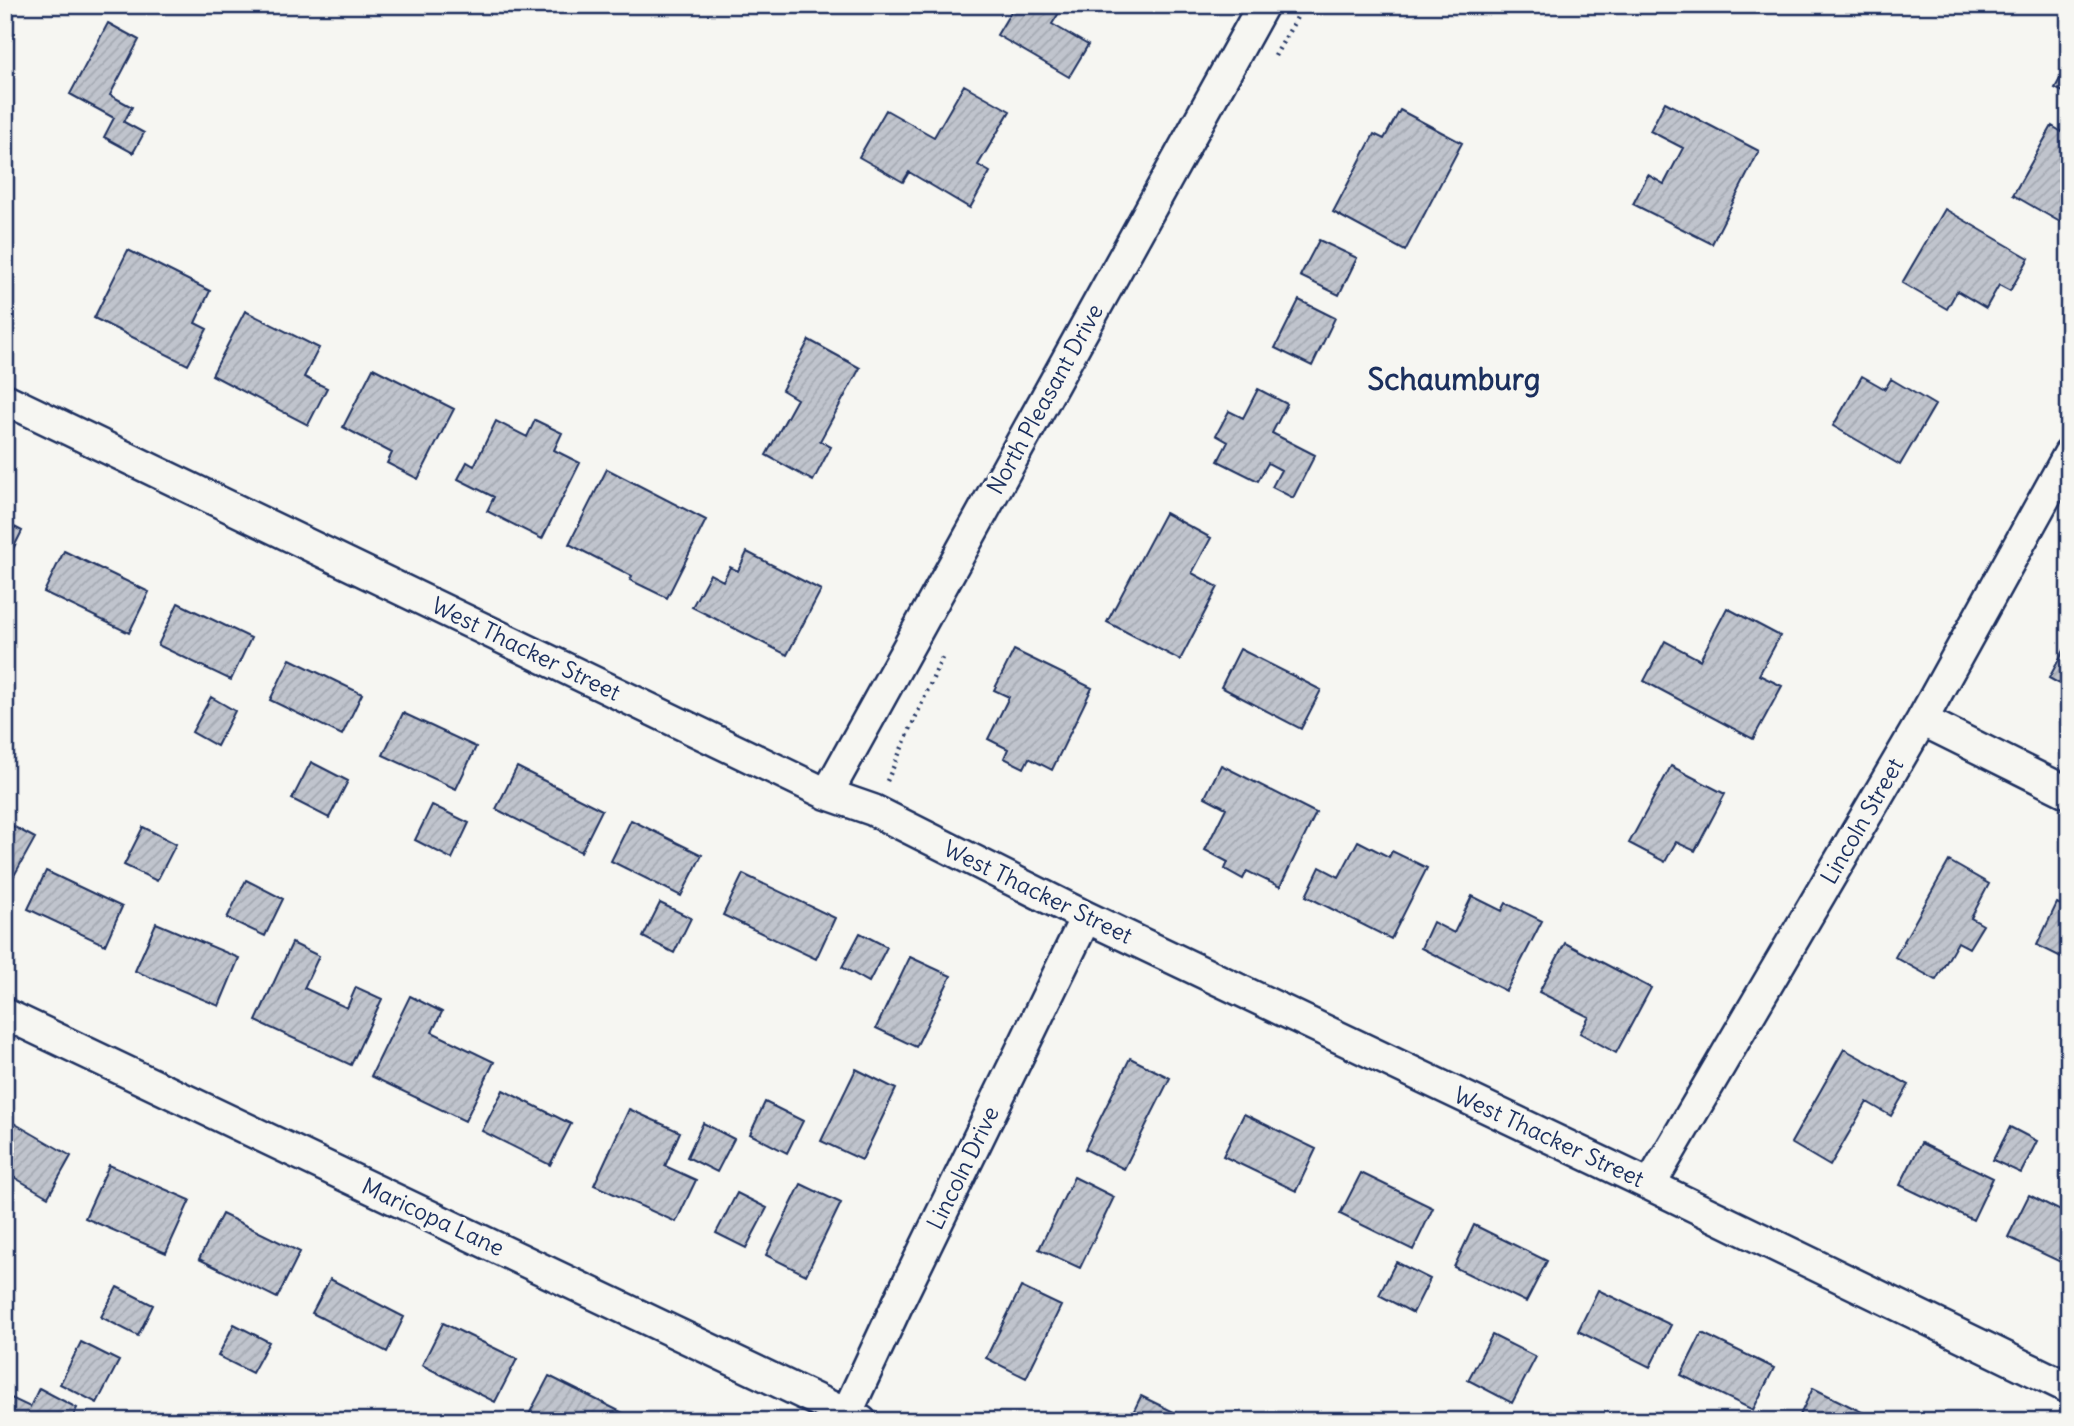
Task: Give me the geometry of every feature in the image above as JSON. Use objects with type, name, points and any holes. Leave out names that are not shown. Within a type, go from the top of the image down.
[{"type":"street","name":"North Pleasant Drive","points":[[827,794],[1263,5]]},
{"type":"street","name":"West Thacker Street","points":[[5,399],[827,794],[873,810],[1086,917],[2069,1388]]},
{"type":"street","name":"Lincoln Street","points":[[1650,1185],[1922,720],[2069,454]]},
{"type":"street","points":[[1922,720],[2069,793]]},
{"type":"street","name":"Lincoln Drive","points":[[850,1418],[899,1301],[1086,917]]},
{"type":"street","name":"Maricopa Lane","points":[[5,1014],[850,1418]]},
{"type":"building","points":[[1015,5],[1064,5],[1052,24],[1088,45],[1069,77],[997,35]]},
{"type":"building","points":[[108,23],[139,40],[110,95],[132,107],[124,122],[144,133],[133,153],[104,137],[114,118],[70,94]]},
{"type":"building","points":[[2069,62],[2069,95],[2055,88]]},
{"type":"building","points":[[964,85],[1010,111],[978,165],[990,172],[970,208],[909,172],[903,182],[859,157],[886,110],[934,137]]},
{"type":"building","points":[[1665,102],[1759,151],[1712,244],[1633,204],[1648,175],[1664,184],[1683,148],[1650,131]]},
{"type":"building","points":[[1400,110],[1462,143],[1405,251],[1333,212],[1374,134],[1384,139]]},
{"type":"building","points":[[2052,126],[2067,135],[2069,131],[2069,207],[2060,222],[2013,195]]},
{"type":"building","points":[[1945,209],[2029,258],[2010,291],[1999,285],[1986,308],[1957,291],[1947,309],[1902,283]]},
{"type":"building","points":[[1319,240],[1357,258],[1339,295],[1300,276]]},
{"type":"building","points":[[128,250],[210,291],[195,323],[207,329],[188,365],[94,318]]},
{"type":"building","points":[[1299,300],[1335,318],[1312,366],[1275,348]]},
{"type":"building","points":[[245,311],[319,348],[304,377],[327,388],[308,425],[212,375]]},
{"type":"building","points":[[809,340],[860,368],[820,441],[831,447],[813,481],[766,455],[797,399],[782,390]]},
{"type":"building","points":[[373,368],[454,409],[418,479],[387,463],[392,453],[343,427]]},
{"type":"building","points":[[1862,376],[1885,389],[1891,379],[1935,405],[1900,465],[1833,426]]},
{"type":"building","points":[[1258,389],[1287,404],[1272,433],[1315,455],[1293,498],[1272,487],[1281,470],[1268,463],[1258,481],[1218,461],[1228,442],[1216,435],[1229,411],[1243,418]]},
{"type":"building","points":[[535,420],[562,433],[554,450],[580,463],[542,539],[487,511],[494,497],[458,479],[467,462],[474,466],[496,421],[527,437]]},
{"type":"building","points":[[607,469],[706,520],[667,598],[630,580],[632,576],[569,544]]},
{"type":"building","points":[[1165,513],[1211,538],[1192,573],[1218,587],[1180,660],[1107,622]]},
{"type":"building","points":[[5,522],[22,531],[5,565]]},
{"type":"building","points":[[64,551],[149,592],[129,633],[44,592]]},
{"type":"building","points":[[747,552],[821,590],[787,655],[692,607],[710,574],[723,581],[730,567],[738,571]]},
{"type":"building","points":[[178,603],[251,638],[231,680],[158,645]]},
{"type":"building","points":[[1727,608],[1780,636],[1759,675],[1782,686],[1753,739],[1644,681],[1665,641],[1700,660]]},
{"type":"building","points":[[2069,641],[2069,689],[2049,678]]},
{"type":"building","points":[[1240,649],[1321,690],[1301,729],[1221,687]]},
{"type":"building","points":[[1014,650],[1092,688],[1052,770],[1029,758],[1024,768],[1004,758],[1008,749],[988,739],[1009,697],[994,690]]},
{"type":"building","points":[[290,659],[362,694],[342,735],[270,700]]},
{"type":"building","points":[[211,697],[235,711],[217,746],[192,732]]},
{"type":"building","points":[[403,713],[476,747],[456,789],[383,755]]},
{"type":"building","points":[[311,762],[348,781],[329,818],[292,799]]},
{"type":"building","points":[[1221,765],[1316,813],[1280,887],[1247,871],[1243,879],[1225,869],[1228,862],[1205,850],[1226,808],[1205,797]]},
{"type":"building","points":[[1671,766],[1725,794],[1695,851],[1676,842],[1665,862],[1629,843]]},
{"type":"building","points":[[517,767],[602,810],[581,852],[496,809]]},
{"type":"building","points":[[432,805],[469,823],[452,859],[415,840]]},
{"type":"building","points":[[631,820],[702,855],[681,896],[611,861]]},
{"type":"building","points":[[5,822],[35,838],[5,892]]},
{"type":"building","points":[[143,827],[176,844],[157,881],[124,865]]},
{"type":"building","points":[[1358,841],[1389,857],[1392,851],[1427,868],[1391,939],[1306,896],[1320,867],[1339,877]]},
{"type":"building","points":[[1949,861],[1989,884],[1971,918],[1983,925],[1969,948],[1958,942],[1936,980],[1895,957]]},
{"type":"building","points":[[46,871],[122,907],[105,945],[28,909]]},
{"type":"building","points":[[743,874],[835,918],[816,959],[723,915]]},
{"type":"building","points":[[246,880],[283,899],[265,936],[227,918]]},
{"type":"building","points":[[1472,896],[1502,911],[1506,903],[1542,921],[1506,991],[1421,948],[1433,922],[1454,933]]},
{"type":"building","points":[[660,903],[691,918],[674,953],[643,937]]},
{"type":"building","points":[[2057,903],[2069,909],[2069,961],[2037,945]]},
{"type":"building","points":[[156,923],[239,958],[219,1006],[135,971]]},
{"type":"building","points":[[860,933],[887,947],[869,982],[842,967]]},
{"type":"building","points":[[292,943],[319,956],[304,988],[347,1008],[356,987],[382,999],[351,1065],[256,1021]]},
{"type":"building","points":[[1565,943],[1651,988],[1616,1053],[1580,1033],[1589,1017],[1539,992]]},
{"type":"building","points":[[910,957],[951,976],[916,1047],[876,1028]]},
{"type":"building","points":[[410,996],[442,1012],[432,1032],[494,1062],[465,1121],[371,1076]]},
{"type":"building","points":[[1844,1049],[1909,1085],[1891,1116],[1867,1102],[1830,1166],[1791,1143]]},
{"type":"building","points":[[1130,1058],[1170,1078],[1124,1169],[1085,1149]]},
{"type":"building","points":[[856,1069],[896,1089],[862,1160],[821,1141]]},
{"type":"building","points":[[503,1090],[571,1124],[550,1165],[482,1131]]},
{"type":"building","points":[[765,1102],[803,1121],[787,1153],[750,1134]]},
{"type":"building","points":[[629,1109],[680,1132],[665,1166],[696,1180],[676,1222],[594,1185]]},
{"type":"building","points":[[1244,1114],[1316,1149],[1296,1191],[1223,1156]]},
{"type":"building","points":[[5,1118],[71,1156],[48,1197],[5,1172]]},
{"type":"building","points":[[703,1123],[734,1139],[717,1172],[687,1157]]},
{"type":"building","points":[[2010,1127],[2037,1141],[2021,1173],[1993,1160]]},
{"type":"building","points":[[1921,1143],[1993,1178],[1973,1220],[1900,1185]]},
{"type":"building","points":[[109,1165],[190,1200],[166,1253],[85,1218]]},
{"type":"building","points":[[1361,1173],[1433,1208],[1413,1250],[1340,1214]]},
{"type":"building","points":[[1074,1177],[1114,1197],[1080,1268],[1039,1249]]},
{"type":"building","points":[[801,1184],[841,1203],[806,1275],[766,1255]]},
{"type":"building","points":[[737,1193],[767,1208],[746,1248],[716,1233]]},
{"type":"building","points":[[2029,1195],[2069,1215],[2069,1266],[2008,1237]]},
{"type":"building","points":[[222,1214],[300,1252],[277,1298],[199,1259]]},
{"type":"building","points":[[1474,1225],[1547,1261],[1526,1302],[1454,1267]]},
{"type":"building","points":[[1396,1262],[1430,1279],[1413,1313],[1379,1295]]},
{"type":"building","points":[[330,1279],[404,1317],[387,1352],[312,1313]]},
{"type":"building","points":[[117,1287],[153,1305],[138,1336],[101,1317]]},
{"type":"building","points":[[1021,1287],[1061,1306],[1026,1378],[986,1358]]},
{"type":"building","points":[[1598,1290],[1671,1325],[1650,1367],[1578,1331]]},
{"type":"building","points":[[443,1323],[517,1359],[495,1402],[422,1365]]},
{"type":"building","points":[[234,1324],[269,1342],[252,1373],[218,1356]]},
{"type":"building","points":[[1702,1333],[1774,1368],[1753,1410],[1681,1375]]},
{"type":"building","points":[[1492,1335],[1536,1357],[1512,1403],[1468,1380]]},
{"type":"building","points":[[81,1342],[119,1361],[97,1403],[60,1384]]},
{"type":"building","points":[[549,1376],[627,1415],[624,1421],[537,1421],[528,1416]]},
{"type":"building","points":[[39,1388],[77,1408],[71,1421],[5,1421],[5,1395],[30,1407]]},
{"type":"building","points":[[1813,1388],[1880,1421],[1797,1421]]},
{"type":"building","points":[[1141,1396],[1192,1421],[1129,1421]]},
{"type":"district","name":"Schaumburg","points":[[1454,380]]}]
